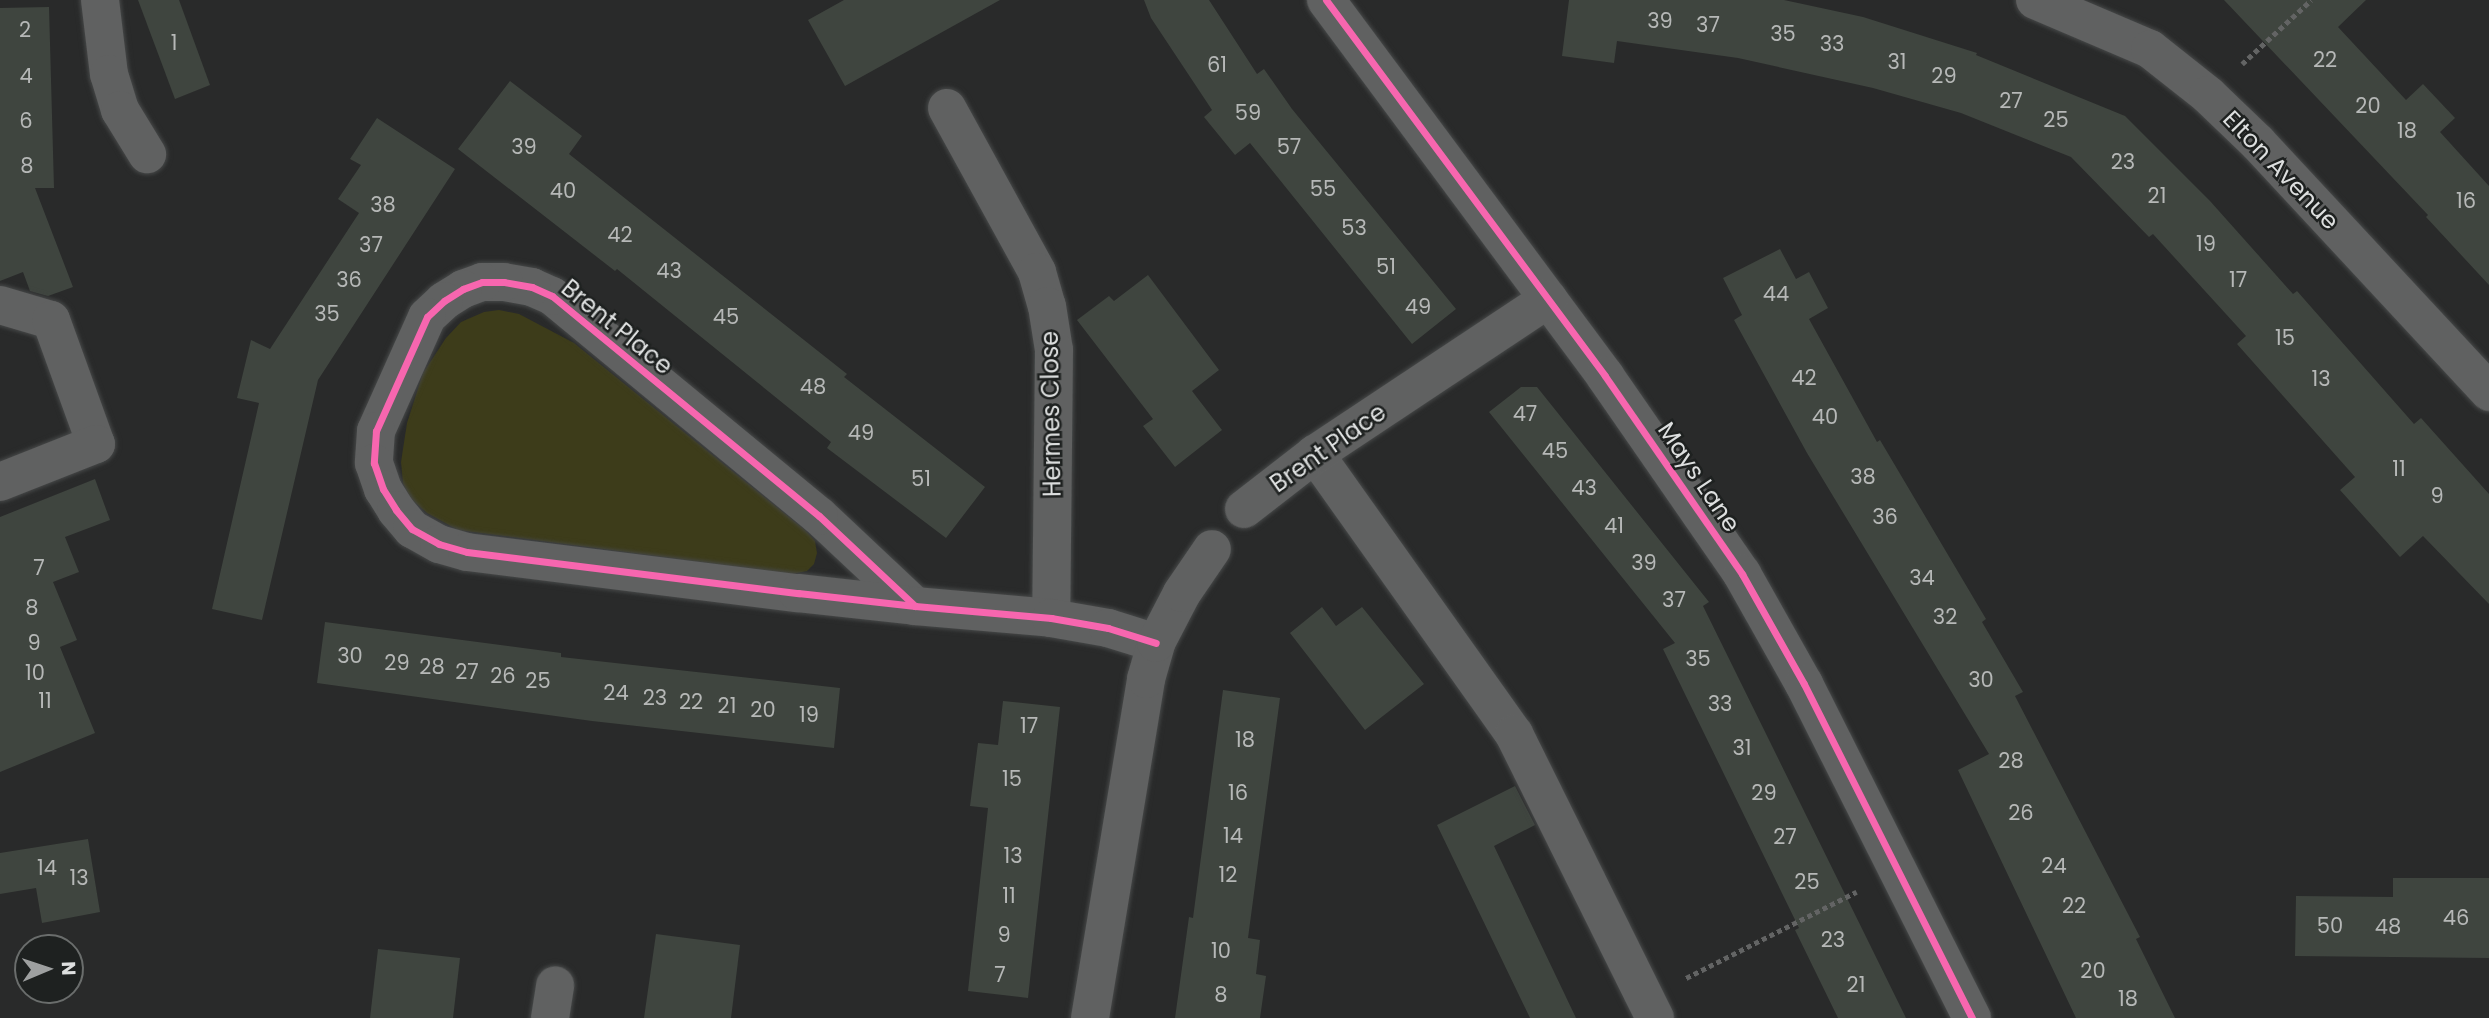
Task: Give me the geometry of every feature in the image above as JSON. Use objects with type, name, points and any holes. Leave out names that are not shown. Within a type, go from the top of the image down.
[{"type":"street","points":[[100,0],[101,27],[109,74],[120,110],[147,154]]},
{"type":"street","name":"Mays Lane","points":[[1326,0],[1676,475],[1742,574],[1804,684],[1972,1018]]},
{"type":"street","name":"Elton Avenue","points":[[2035,0],[2150,49],[2208,95],[2258,144],[2489,392]]},
{"type":"street","name":"Hermes Close","points":[[947,108],[1037,272],[1047,306],[1054,350],[1051,618]]},
{"type":"street","name":"Brent Place","points":[[915,606],[819,516],[552,296],[504,282],[482,282],[463,289],[444,301],[427,317],[376,431],[374,463],[383,489],[412,529],[439,544],[467,552],[915,606],[1051,618],[1108,628],[1156,643]]},
{"type":"street","name":"Brent Place","points":[[1244,509],[1315,454],[1548,299]]},
{"type":"street","points":[[0,305],[51,320],[96,444],[0,482]]},
{"type":"street","points":[[1315,454],[1514,734],[1655,1018]]},
{"type":"street","points":[[1090,1018],[1138,718],[1156,643],[1182,593],[1212,549]]},
{"type":"path","points":[[2208,95],[2311,0]]},
{"type":"path","points":[[1678,982],[1898,871]]},
{"type":"shaded area","points":[[499,310],[519,314],[574,343],[805,530],[815,541],[817,553],[814,564],[807,571],[792,574],[458,530],[427,513],[410,498],[403,483],[401,462],[407,423],[423,373],[446,338],[461,322],[484,312]]},
{"type":"building","points":[[138,0],[179,0],[210,85],[175,99]]},
{"type":"building","points":[[844,0],[1000,0],[845,86],[808,20]]},
{"type":"building","points":[[1144,0],[1209,0],[1257,74],[1264,69],[1292,109],[1456,309],[1412,344],[1250,143],[1235,155],[1204,117],[1212,110],[1151,18]]},
{"type":"building","points":[[1569,0],[1784,0],[1863,17],[1977,53],[1976,55],[2125,116],[2210,201],[2293,294],[2297,291],[2414,424],[2421,418],[2489,494],[2489,604],[2423,536],[2400,557],[2340,490],[2355,477],[2237,344],[2246,336],[2153,234],[2149,237],[2071,157],[1961,113],[1873,88],[1738,58],[1617,41],[1614,63],[1562,56]]},
{"type":"building","points":[[2224,0],[2366,0],[2338,27],[2406,100],[2423,84],[2455,118],[2440,132],[2489,186],[2489,285],[2426,217],[2428,215]]},
{"type":"building","points":[[49,7],[54,188],[35,188],[73,287],[48,296],[30,291],[23,272],[0,281],[0,8]]},
{"type":"building","points":[[510,81],[582,136],[569,154],[847,374],[844,377],[985,487],[946,538],[827,448],[831,442],[617,269],[615,271],[458,149]]},
{"type":"building","points":[[377,118],[455,169],[318,380],[262,620],[212,609],[259,403],[237,398],[251,340],[270,349],[359,213],[338,199],[361,165],[350,159]]},
{"type":"building","points":[[1780,249],[1796,279],[1809,272],[1828,308],[1809,319],[1877,442],[1880,440],[1986,619],[1982,622],[2023,692],[2015,696],[2140,937],[2136,939],[2175,1018],[2076,1018],[1958,770],[1989,754],[1807,453],[1734,320],[1742,315],[1723,278]]},
{"type":"building","points":[[1148,275],[1219,370],[1192,391],[1222,430],[1175,467],[1143,426],[1153,419],[1077,320],[1109,296],[1114,301]]},
{"type":"building","points":[[1521,387],[1537,387],[1709,602],[1703,606],[1906,1018],[1838,1018],[1795,930],[1799,928],[1663,649],[1675,643],[1489,412]]},
{"type":"building","points":[[95,479],[110,520],[65,537],[79,572],[53,582],[77,640],[60,647],[95,733],[0,772],[0,517]]},
{"type":"building","points":[[1322,607],[1336,626],[1362,607],[1424,684],[1365,730],[1290,633]]},
{"type":"building","points":[[325,622],[561,653],[561,657],[840,688],[834,748],[592,721],[317,683]]},
{"type":"building","points":[[1223,690],[1280,698],[1248,938],[1260,940],[1256,974],[1266,976],[1260,1018],[1175,1018],[1189,917],[1193,918]]},
{"type":"building","points":[[1003,701],[1060,707],[1028,998],[968,991],[988,808],[970,806],[978,743],[998,745]]},
{"type":"building","points":[[1515,786],[1535,825],[1494,846],[1576,1018],[1530,1018],[1437,825]]},
{"type":"building","points":[[88,839],[100,912],[42,923],[36,888],[0,894],[0,853]]},
{"type":"building","points":[[2393,878],[2489,878],[2489,958],[2295,956],[2296,896],[2393,897]]},
{"type":"building","points":[[656,934],[740,945],[731,1018],[644,1018]]},
{"type":"building","points":[[378,949],[460,958],[453,1018],[370,1018]]},
{"type":"cycle path","points":[[1326,0],[1605,376],[1742,574],[1804,684],[1972,1018]]},
{"type":"cycle path","points":[[915,606],[819,516],[552,296],[532,287],[504,282],[482,282],[463,289],[444,301],[427,317],[376,431],[374,463],[383,489],[396,510],[412,529],[439,544],[467,552],[798,593],[915,606],[1051,618],[1108,628],[1156,643]]}]
